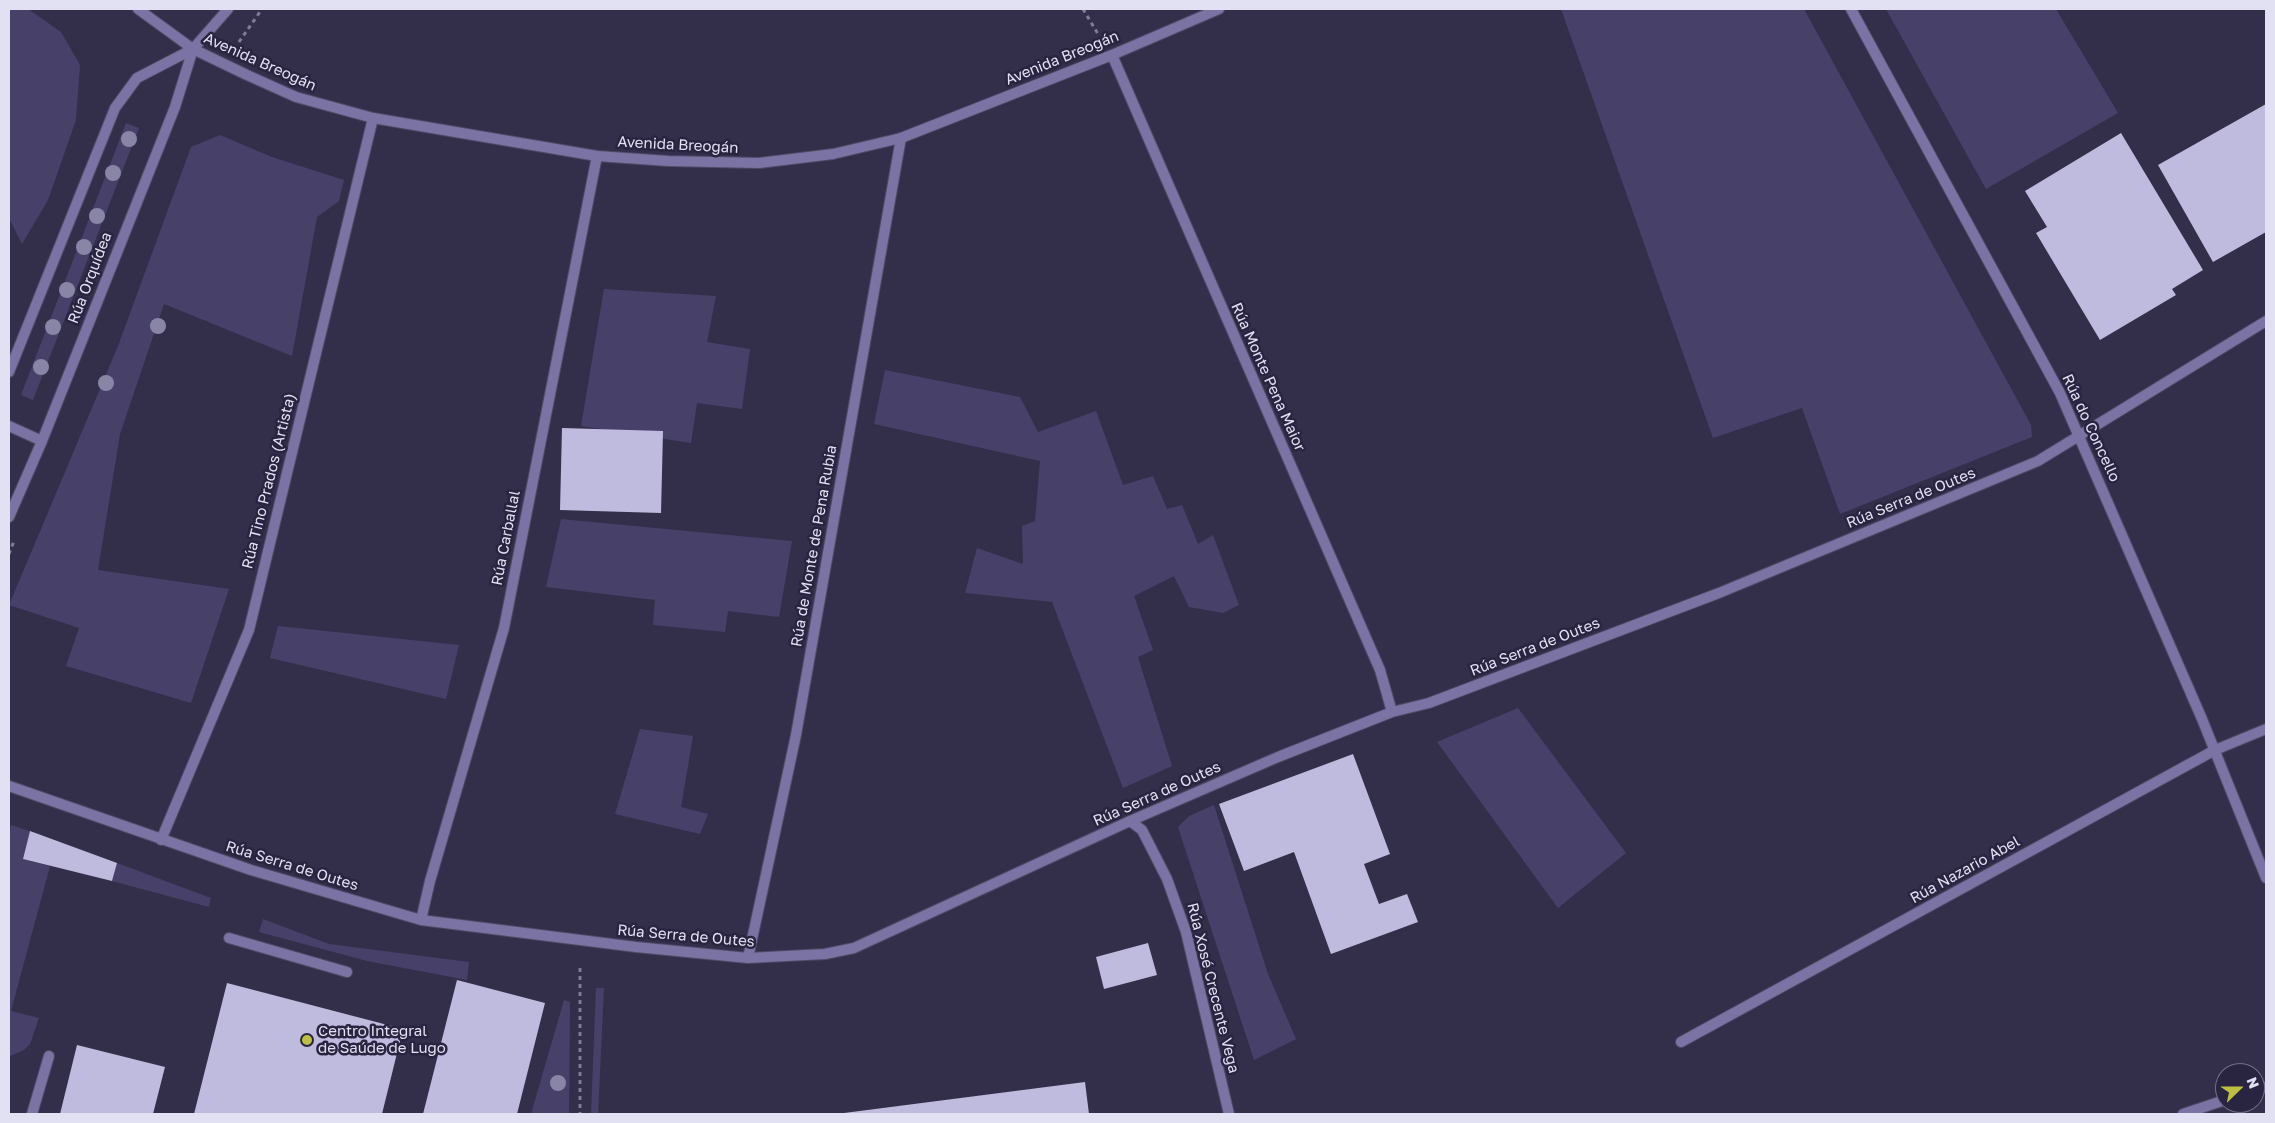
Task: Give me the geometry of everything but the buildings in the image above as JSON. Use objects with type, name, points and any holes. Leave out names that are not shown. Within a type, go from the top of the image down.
[{"type":"street","name":"Avenida Breogán","points":[[138,9],[193,49],[296,97],[373,118],[597,156],[668,161],[759,163],[833,154],[901,138],[1112,55],[1219,9]]},
{"type":"street","name":"Rúa Orquídea","points":[[9,372],[115,108],[137,78],[193,49],[228,9]]},
{"type":"street","name":"Rúa do Concello","points":[[1850,9],[2060,393],[2215,750],[2266,878]]},
{"type":"street","name":"Rúa Orquídea","points":[[9,517],[42,441],[175,108],[193,49]]},
{"type":"street","name":"Rúa Monte Pena Maior","points":[[1112,55],[1380,670],[1392,712]]},
{"type":"street","name":"Rúa Tino Prados (Artista)","points":[[161,840],[249,630],[373,118]]},
{"type":"street","name":"Rúa de Monte de Pena Rubia","points":[[748,958],[796,735],[901,138]]},
{"type":"street","name":"Rúa Carballal","points":[[421,920],[433,871],[504,628],[597,156]]},
{"type":"street","name":"Rúa Serra de Outes","points":[[9,786],[266,875],[421,920],[636,947],[748,958],[825,954],[854,948],[1130,821],[1278,757],[1392,712],[1429,703],[1719,593],[2038,461],[2080,437],[2266,321]]},
{"type":"street","points":[[9,426],[42,441]]},
{"type":"street","name":"Rúa Nazario Abel","points":[[1681,1042],[2215,750],[2266,729]]},
{"type":"street","name":"Rúa Xosé Crecente Vega","points":[[1130,821],[1142,830],[1167,879],[1186,932],[1229,1114]]},
{"type":"street","points":[[229,938],[347,972]]},
{"type":"street","points":[[32,1114],[49,1056]]},
{"type":"street","points":[[2183,1114],[2215,1103]]},
{"type":"path","points":[[580,968],[580,1114]]},
{"type":"shaded area","points":[[9,9],[28,9],[61,32],[80,65],[76,120],[48,200],[22,244],[9,218]]},
{"type":"shaded area","points":[[1561,9],[1804,9],[2031,425],[2032,437],[1840,514],[1802,408],[1713,438]]},
{"type":"shaded area","points":[[1886,9],[2056,9],[2118,113],[1986,189]]},
{"type":"shaded area","points":[[126,123],[139,128],[33,400],[21,395]]},
{"type":"shaded area","points":[[220,135],[272,157],[344,180],[339,201],[317,217],[292,356],[164,304],[120,434],[98,570],[229,589],[191,703],[66,666],[79,628],[9,605],[118,346],[191,147]]},
{"type":"shaded area","points":[[604,289],[716,296],[707,342],[750,349],[742,409],[697,403],[691,443],[581,426]]},
{"type":"shaded area","points":[[885,370],[1020,397],[1038,432],[1096,411],[1123,485],[1153,476],[1167,509],[1182,505],[1198,544],[1213,535],[1239,605],[1223,613],[1189,607],[1174,576],[1134,596],[1153,650],[1138,657],[1172,766],[1123,788],[1052,602],[965,593],[977,548],[1023,564],[1022,526],[1035,521],[1040,461],[874,424]]},
{"type":"shaded area","points":[[561,519],[792,541],[779,617],[728,611],[725,632],[653,625],[655,600],[546,587]]},
{"type":"shaded area","points":[[278,626],[459,645],[446,699],[270,658]]},
{"type":"shaded area","points":[[1518,708],[1626,853],[1558,908],[1437,742]]},
{"type":"shaded area","points":[[640,729],[693,736],[681,807],[708,814],[700,834],[615,814]]},
{"type":"shaded area","points":[[1214,805],[1268,974],[1296,1039],[1254,1060],[1178,827],[1189,816]]},
{"type":"shaded area","points":[[11,825],[30,831],[23,859],[50,866],[11,1011],[39,1018],[30,1044],[24,1050],[10,1056],[9,836]]},
{"type":"shaded area","points":[[117,863],[211,898],[209,907],[112,881]]},
{"type":"shaded area","points":[[263,919],[329,944],[469,962],[467,980],[367,961],[259,932]]},
{"type":"shaded area","points":[[596,988],[604,988],[598,1114],[591,1114]]},
{"type":"shaded area","points":[[564,1000],[570,1002],[569,1114],[531,1114]]},
{"type":"place","name":"Centro Integral de Saúde de Lugo","points":[[307,1040]]}]
